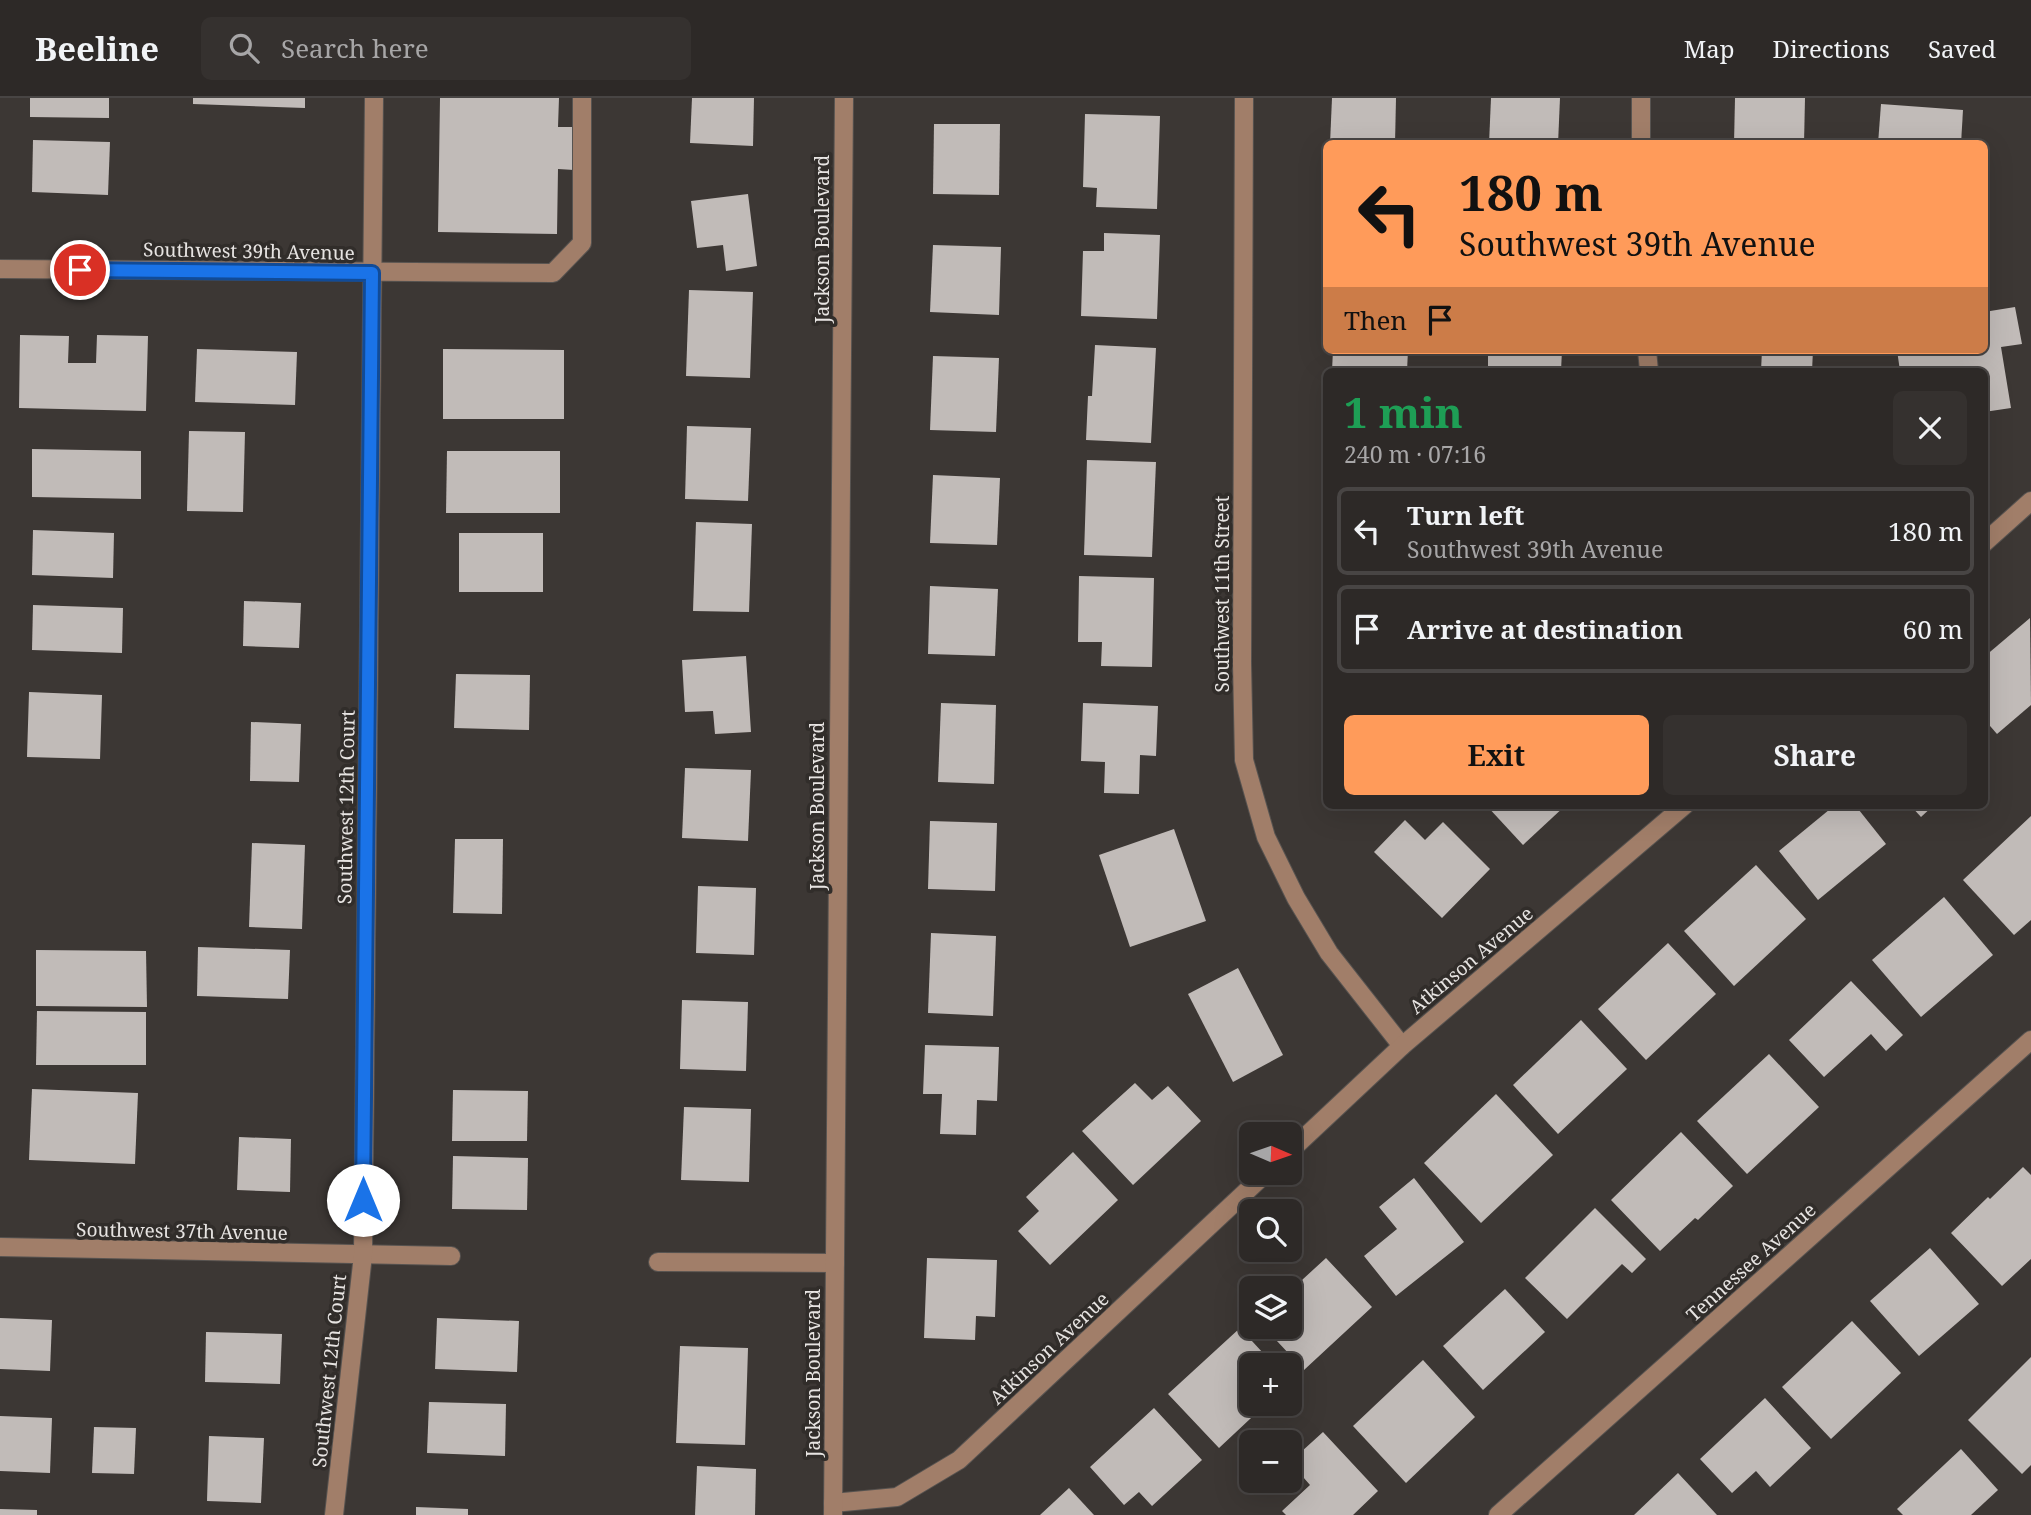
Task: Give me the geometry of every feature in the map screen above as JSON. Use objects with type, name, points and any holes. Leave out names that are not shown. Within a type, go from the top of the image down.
[{"type":"street","name":"Southwest 12th Court","points":[[334,1515],[363,1255],[374,98]]},
{"type":"street","name":"Southwest 39th Avenue","points":[[0,269],[553,273],[582,243],[582,98]]},
{"type":"street","name":"Jackson Boulevard","points":[[833,1509],[844,98]]},
{"type":"street","name":"Southwest 11th Street","points":[[1244,98],[1244,760],[1266,837],[1296,898],[1329,953],[1402,1046]]},
{"type":"street","points":[[1641,98],[1641,140]]},
{"type":"street","points":[[1988,539],[2031,501]]},
{"type":"street","name":"Atkinson Avenue","points":[[1302,1140],[1402,1046],[1680,809]]},
{"type":"street","name":"Tennessee Avenue","points":[[1498,1515],[2031,1040]]},
{"type":"street","name":"Atkinson Avenue","points":[[833,1509],[897,1497],[959,1460],[1253,1185]]},
{"type":"street","name":"Southwest 37th Avenue","points":[[0,1247],[451,1256]]},
{"type":"street","points":[[657,1262],[835,1263]]},
{"type":"building","points":[[30,98],[109,98],[109,118],[30,117]]},
{"type":"building","points":[[193,98],[305,98],[305,108],[193,104]]},
{"type":"building","points":[[440,98],[559,98],[558,127],[574,127],[574,170],[558,169],[557,234],[438,232]]},
{"type":"building","points":[[692,98],[754,98],[753,146],[690,143]]},
{"type":"building","points":[[1332,98],[1396,98],[1395,140],[1330,140]]},
{"type":"building","points":[[1491,98],[1560,98],[1558,140],[1489,140]]},
{"type":"building","points":[[1735,98],[1805,98],[1804,140],[1734,140]]},
{"type":"building","points":[[1881,104],[1963,110],[1961,140],[1878,140]]},
{"type":"building","points":[[1085,114],[1160,116],[1157,209],[1096,207],[1097,188],[1083,187]]},
{"type":"building","points":[[934,124],[1000,124],[999,195],[933,194]]},
{"type":"building","points":[[33,140],[110,142],[108,195],[32,192]]},
{"type":"building","points":[[748,194],[757,266],[726,271],[723,245],[697,248],[691,201]]},
{"type":"building","points":[[1323,231],[1323,288],[1321,288]]},
{"type":"building","points":[[1104,233],[1160,235],[1157,319],[1081,316],[1083,251],[1104,251]]},
{"type":"building","points":[[933,245],[1001,247],[999,315],[930,312]]},
{"type":"building","points":[[689,290],[753,292],[750,378],[686,376]]},
{"type":"building","points":[[2015,307],[2022,344],[2001,347],[2011,408],[1988,411],[1988,368],[1900,368],[1898,354],[1988,354],[1988,311]]},
{"type":"building","points":[[20,335],[69,336],[68,363],[96,363],[97,335],[148,336],[146,411],[19,408]]},
{"type":"building","points":[[1095,345],[1156,348],[1151,443],[1086,440],[1088,396],[1092,396]]},
{"type":"building","points":[[197,349],[297,352],[295,405],[195,402]]},
{"type":"building","points":[[443,349],[564,350],[564,419],[443,419]]},
{"type":"building","points":[[1333,354],[1408,354],[1407,368],[1332,368]]},
{"type":"building","points":[[1488,354],[1562,354],[1561,368],[1488,368]]},
{"type":"building","points":[[1762,354],[1813,354],[1812,368],[1761,368]]},
{"type":"building","points":[[933,356],[999,358],[996,432],[930,430]]},
{"type":"building","points":[[687,426],[751,428],[748,501],[685,499]]},
{"type":"building","points":[[189,431],[245,432],[243,512],[187,511]]},
{"type":"building","points":[[32,449],[141,451],[141,499],[32,497]]},
{"type":"building","points":[[447,451],[560,451],[560,513],[446,513]]},
{"type":"building","points":[[1087,460],[1156,462],[1152,557],[1084,555]]},
{"type":"building","points":[[933,475],[1000,478],[997,545],[930,543]]},
{"type":"building","points":[[696,522],[752,524],[749,612],[693,611]]},
{"type":"building","points":[[33,530],[114,533],[113,578],[32,575]]},
{"type":"building","points":[[459,533],[543,533],[543,592],[459,592]]},
{"type":"building","points":[[1079,576],[1154,578],[1152,667],[1101,666],[1102,642],[1078,642]]},
{"type":"building","points":[[930,586],[998,589],[995,656],[928,654]]},
{"type":"building","points":[[244,601],[301,603],[299,648],[243,646]]},
{"type":"building","points":[[33,605],[123,608],[122,653],[32,650]]},
{"type":"building","points":[[2030,618],[2031,705],[1997,734],[1988,724],[1988,654]]},
{"type":"building","points":[[746,656],[751,732],[715,734],[713,711],[685,712],[682,660]]},
{"type":"building","points":[[456,674],[530,675],[529,730],[454,728]]},
{"type":"building","points":[[29,692],[102,695],[100,759],[27,757]]},
{"type":"building","points":[[941,703],[996,705],[994,784],[938,782]]},
{"type":"building","points":[[1083,703],[1158,706],[1156,756],[1140,755],[1139,794],[1104,793],[1105,762],[1081,761]]},
{"type":"building","points":[[251,722],[301,724],[299,782],[250,781]]},
{"type":"building","points":[[685,768],[751,770],[748,841],[682,838]]},
{"type":"building","points":[[1490,809],[1562,809],[1523,845]]},
{"type":"building","points":[[1830,809],[1858,809],[1886,844],[1818,900],[1779,851]]},
{"type":"building","points":[[1914,809],[1930,809],[1921,817]]},
{"type":"building","points":[[2031,816],[2031,920],[2014,935],[1963,880]]},
{"type":"building","points":[[1405,820],[1425,840],[1443,822],[1490,869],[1442,918],[1374,852]]},
{"type":"building","points":[[930,821],[997,823],[995,891],[928,889]]},
{"type":"building","points":[[1174,829],[1206,921],[1130,947],[1099,855]]},
{"type":"building","points":[[455,839],[503,839],[502,914],[453,913]]},
{"type":"building","points":[[252,843],[305,845],[302,929],[249,927]]},
{"type":"building","points":[[1756,865],[1806,919],[1734,986],[1684,931]]},
{"type":"building","points":[[698,886],[756,888],[754,955],[696,953]]},
{"type":"building","points":[[1944,897],[1993,955],[1921,1017],[1872,960]]},
{"type":"building","points":[[931,933],[996,936],[993,1016],[928,1013]]},
{"type":"building","points":[[1668,943],[1716,994],[1646,1060],[1598,1009]]},
{"type":"building","points":[[198,947],[290,950],[288,999],[197,996]]},
{"type":"building","points":[[36,950],[146,951],[147,1007],[36,1006]]},
{"type":"building","points":[[1238,968],[1283,1055],[1233,1082],[1188,994]]},
{"type":"building","points":[[1851,981],[1903,1035],[1886,1051],[1871,1034],[1824,1077],[1789,1040]]},
{"type":"building","points":[[682,1000],[748,1002],[746,1071],[680,1069]]},
{"type":"building","points":[[37,1011],[146,1012],[146,1065],[36,1065]]},
{"type":"building","points":[[1581,1020],[1627,1069],[1558,1134],[1513,1085]]},
{"type":"building","points":[[925,1045],[999,1047],[997,1101],[977,1100],[976,1135],[940,1134],[942,1094],[923,1094]]},
{"type":"building","points":[[1769,1054],[1819,1107],[1747,1174],[1697,1121]]},
{"type":"building","points":[[1135,1083],[1152,1100],[1168,1086],[1201,1121],[1133,1185],[1082,1131]]},
{"type":"building","points":[[32,1089],[138,1093],[135,1164],[29,1160]]},
{"type":"building","points":[[453,1090],[528,1091],[527,1141],[452,1141]]},
{"type":"building","points":[[1496,1094],[1553,1155],[1481,1223],[1424,1163]]},
{"type":"building","points":[[684,1107],[751,1109],[749,1182],[681,1180]]},
{"type":"building","points":[[1681,1132],[1733,1186],[1698,1220],[1695,1218],[1660,1251],[1611,1200]]},
{"type":"building","points":[[239,1137],[291,1139],[290,1192],[237,1190]]},
{"type":"building","points":[[1073,1152],[1118,1200],[1050,1265],[1018,1231],[1039,1211],[1026,1197]]},
{"type":"building","points":[[453,1156],[528,1158],[527,1210],[452,1209]]},
{"type":"building","points":[[2023,1167],[2031,1175],[2031,1259],[2002,1286],[1951,1233]]},
{"type":"building","points":[[1414,1178],[1464,1242],[1396,1296],[1364,1256],[1397,1229],[1379,1207]]},
{"type":"building","points":[[1595,1208],[1646,1259],[1632,1273],[1622,1264],[1567,1319],[1525,1278]]},
{"type":"building","points":[[1930,1248],[1979,1304],[1919,1356],[1870,1301]]},
{"type":"building","points":[[927,1258],[997,1260],[995,1317],[976,1316],[975,1340],[924,1338]]},
{"type":"building","points":[[1326,1258],[1372,1307],[1304,1370],[1302,1353],[1288,1353],[1275,1339],[1302,1339],[1302,1280]]},
{"type":"building","points":[[1505,1289],[1545,1332],[1483,1390],[1443,1346]]},
{"type":"building","points":[[0,1318],[52,1320],[50,1371],[0,1369]]},
{"type":"building","points":[[437,1318],[519,1321],[517,1372],[435,1369]]},
{"type":"building","points":[[1852,1321],[1901,1373],[1831,1439],[1782,1387]]},
{"type":"building","points":[[1239,1329],[1239,1339],[1250,1339],[1263,1353],[1239,1353],[1239,1416],[1253,1416],[1219,1448],[1168,1394]]},
{"type":"building","points":[[206,1332],[282,1334],[280,1384],[205,1382]]},
{"type":"building","points":[[680,1346],[748,1348],[745,1445],[676,1443]]},
{"type":"building","points":[[2031,1357],[2031,1465],[2022,1474],[1968,1420]]},
{"type":"building","points":[[1423,1360],[1475,1417],[1406,1483],[1353,1426]]},
{"type":"building","points":[[1765,1398],[1811,1448],[1770,1487],[1756,1471],[1732,1493],[1700,1459]]},
{"type":"building","points":[[429,1402],[506,1404],[505,1456],[427,1453]]},
{"type":"building","points":[[1154,1408],[1202,1460],[1152,1506],[1139,1492],[1124,1505],[1090,1467]]},
{"type":"building","points":[[0,1416],[52,1418],[50,1473],[0,1471]]},
{"type":"building","points":[[94,1427],[136,1428],[134,1474],[92,1473]]},
{"type":"building","points":[[1323,1432],[1378,1491],[1353,1515],[1286,1515],[1282,1511],[1310,1485],[1302,1476],[1302,1451]]},
{"type":"building","points":[[209,1436],[264,1438],[261,1503],[207,1501]]},
{"type":"building","points":[[1961,1449],[1998,1490],[1971,1515],[1903,1515],[1897,1509]]},
{"type":"building","points":[[697,1466],[756,1469],[755,1515],[695,1515]]},
{"type":"building","points":[[1678,1473],[1717,1515],[1634,1515]]},
{"type":"building","points":[[1069,1488],[1094,1515],[1040,1515]]},
{"type":"building","points":[[416,1507],[468,1509],[468,1515],[416,1515]]},
{"type":"building","points":[[0,1509],[37,1510],[37,1515],[0,1515]]},
{"type":"route","points":[[80,270],[372,273],[363,1200]]}]
